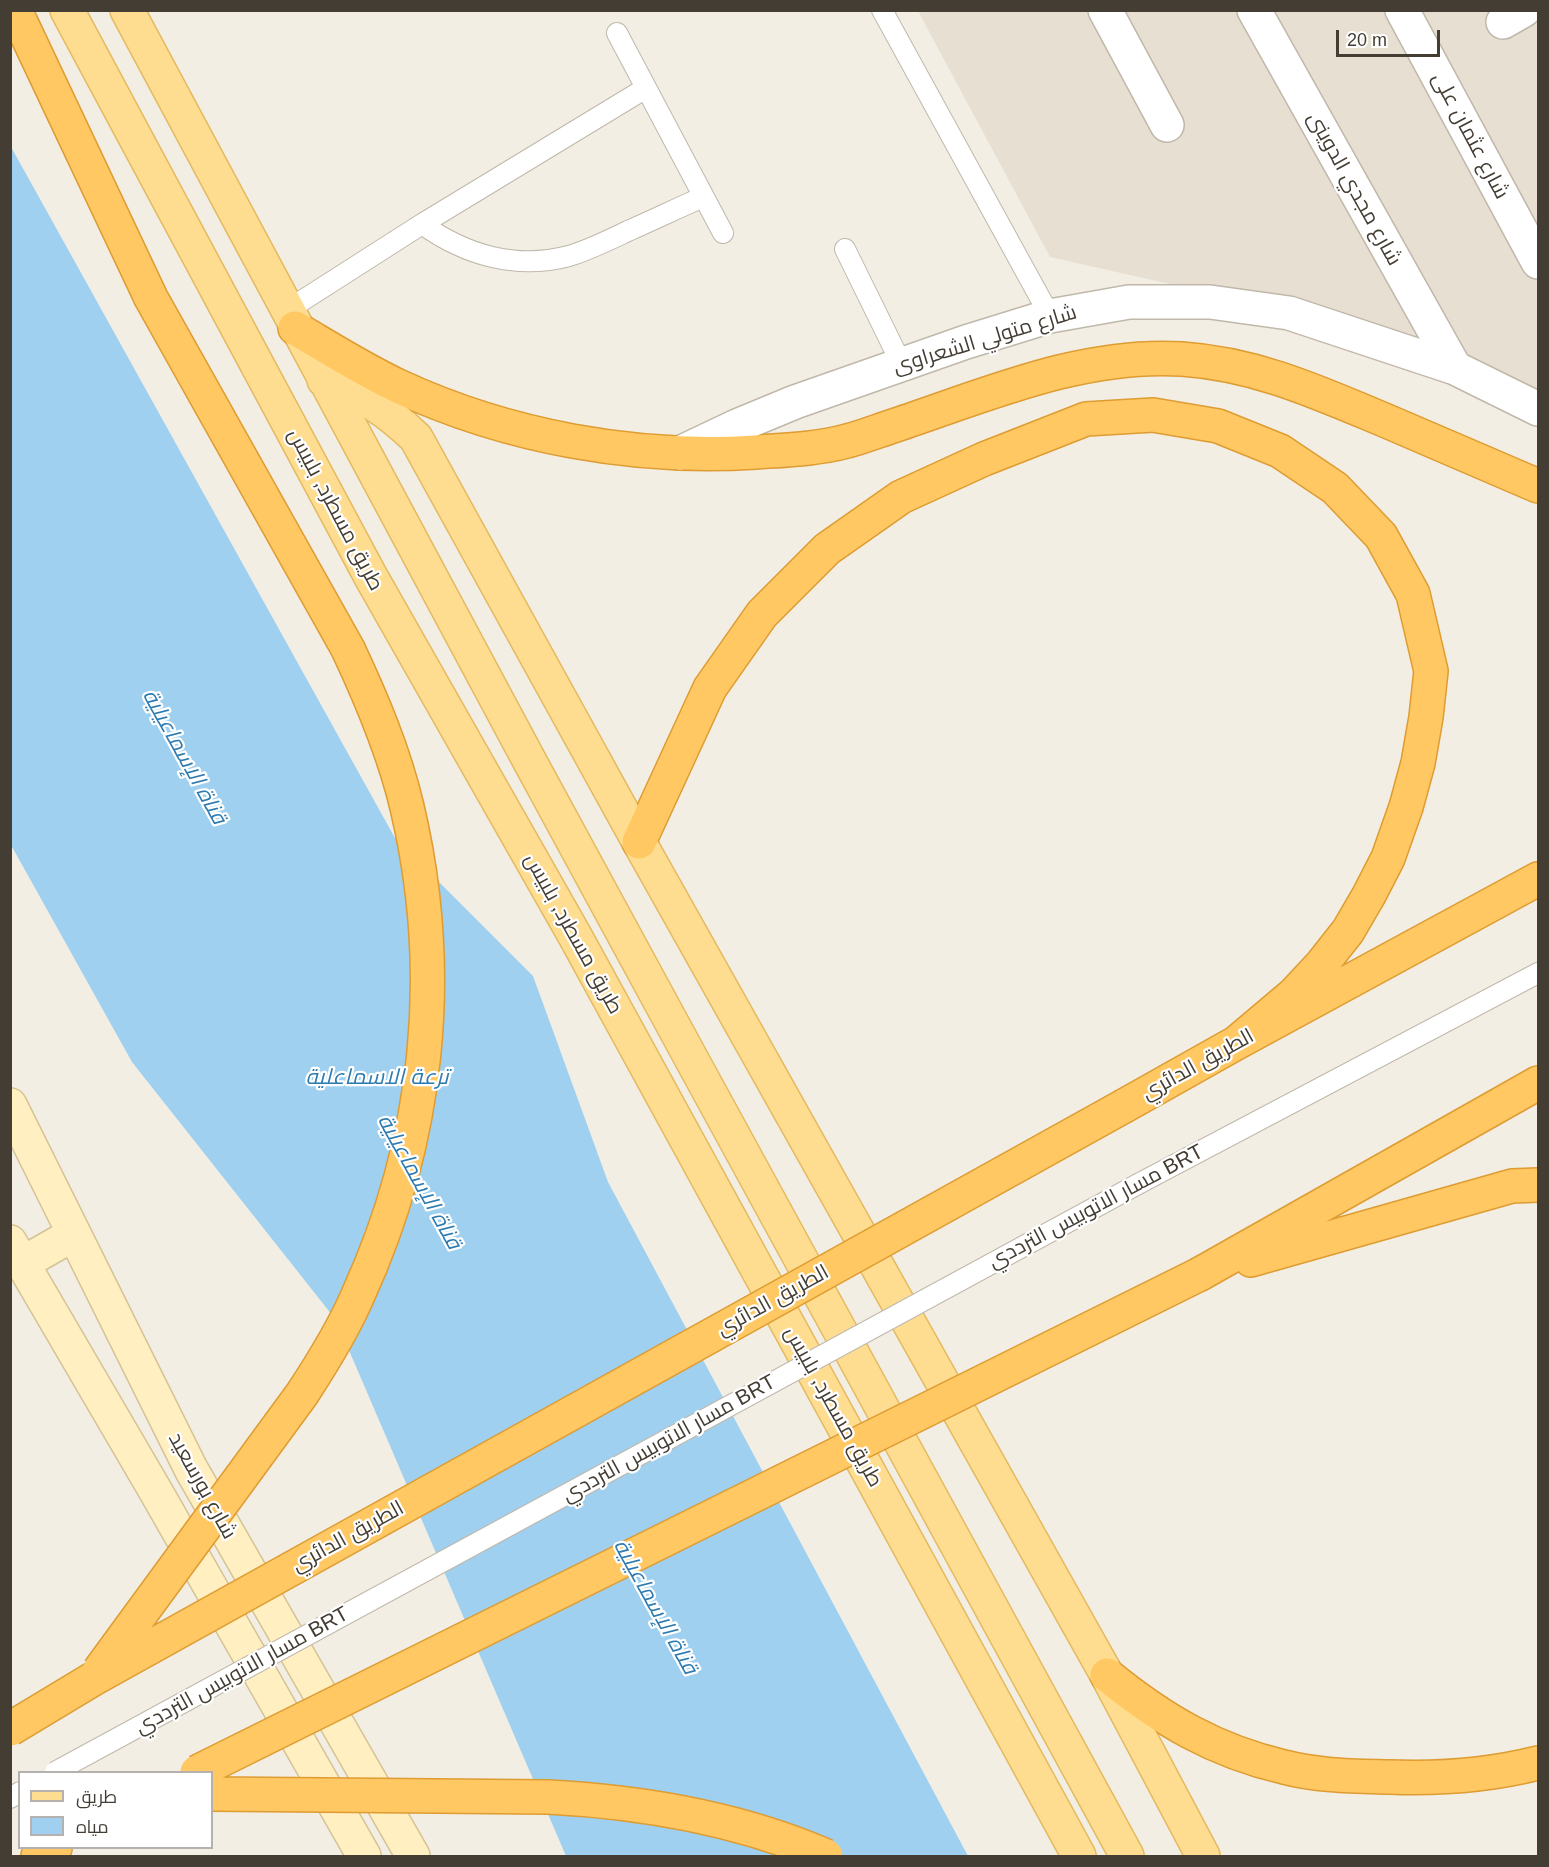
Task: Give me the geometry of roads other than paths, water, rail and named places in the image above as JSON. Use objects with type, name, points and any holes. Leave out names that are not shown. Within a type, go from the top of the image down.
[{"type":"highway","points":[[15,10],[151,298],[348,649],[372,700],[407,806],[418,860],[425,915],[428,971],[427,1027],[422,1082],[411,1138],[398,1192],[380,1245],[358,1297],[332,1346],[302,1394],[93,1679]]},
{"type":"highway","points":[[290,319],[346,359],[398,386],[509,426],[567,440],[625,449],[680,453],[735,453],[845,442],[1046,374],[1090,364],[1124,360],[1181,359],[1257,371],[1309,388],[1539,486]]},
{"type":"highway","points":[[639,842],[710,688],[762,614],[827,549],[901,497],[984,459],[1086,419],[1153,416],[1218,426],[1280,451],[1335,488],[1381,536],[1413,594],[1431,671],[1420,751],[1406,807],[1388,858],[1369,895],[1348,931],[1322,964],[1294,994],[1236,1043]]},
{"type":"highway","name":"الطريق الدائري","points":[[10,1729],[93,1679],[1236,1043],[1539,879]]},
{"type":"highway","points":[[202,1771],[1200,1274],[1539,1083]]},
{"type":"highway","points":[[1200,1274],[1512,1186],[1539,1185]]},
{"type":"highway","points":[[1107,1675],[1138,1701],[1172,1724],[1209,1742],[1285,1768],[1325,1774],[1421,1778],[1475,1774],[1539,1763]]},
{"type":"highway","points":[[213,1794],[548,1797],[603,1800],[657,1807],[711,1818],[764,1833],[826,1857]]},
{"type":"highway","points":[[38,1857],[53,1849]]},
{"type":"main road","name":"طريق مسطرد, بلبيس","points":[[67,10],[371,577],[575,936],[1079,1857]]},
{"type":"main road","name":"طريق مسطرد, بلبيس","points":[[127,10],[290,319],[1127,1857]]},
{"type":"main road","points":[[324,380],[348,389],[372,402],[393,416],[416,438],[639,842],[1107,1675],[1203,1857]]},
{"type":"main road","name":"شارع بورسعيد","points":[[10,1105],[191,1469],[413,1857]]},
{"type":"main road","points":[[15,1258],[74,1234]]},
{"type":"main road","name":"شارع بورسعيد","points":[[15,1258],[160,1500],[363,1857]]},
{"type":"street","points":[[1105,10],[1167,124]]},
{"type":"street","name":"شارع مجدي الدوينى","points":[[1254,10],[1455,368]]},
{"type":"street","name":"شارع عثمان على","points":[[1402,10],[1539,262]]},
{"type":"street","name":"شارع متولي الشعراوى","points":[[680,453],[795,402],[966,342],[1050,316],[1129,302],[1210,302],[1289,313],[1455,368],[1539,409]]},
{"type":"lane","points":[[882,10],[1050,316]]},
{"type":"lane","points":[[617,33],[723,233]]},
{"type":"lane","points":[[290,319],[422,224],[646,88]]},
{"type":"lane","points":[[422,224],[440,237],[481,255],[525,262],[547,260],[590,249],[703,197]]},
{"type":"lane","points":[[845,249],[902,365]]},
{"type":"lane","name":"مسار الاتوبيس الترددي BRT","points":[[60,1771],[1140,1183],[1539,973]]},
{"type":"water","name":"ترعة الاسماعلية","points":[[10,145],[395,838],[533,976],[608,1182],[968,1856],[566,1856],[336,1320],[132,1062],[11,845]]},
{"type":"water label","name":"قناة الإسماعيلية","points":[[184,757]]},
{"type":"water label","name":"قناة الإسماعيلية","points":[[419,1182]]},
{"type":"water label","name":"قناة الإسماعيلية","points":[[655,1607]]}]
